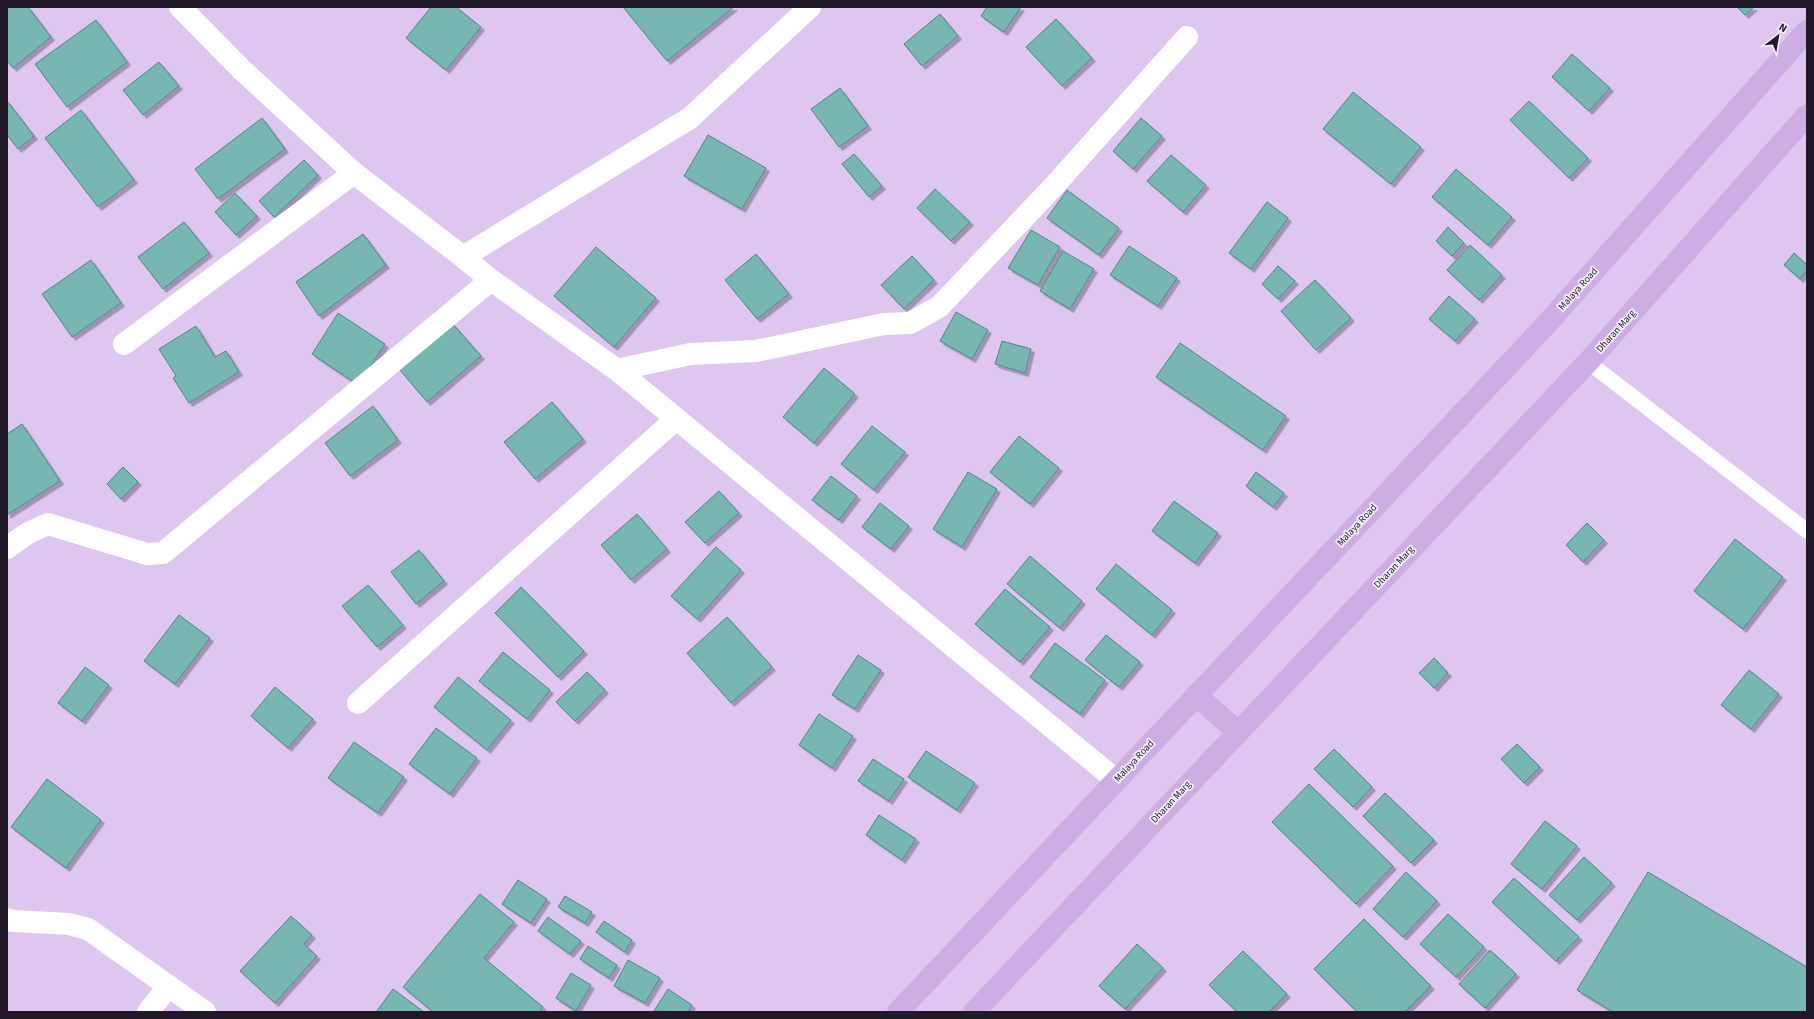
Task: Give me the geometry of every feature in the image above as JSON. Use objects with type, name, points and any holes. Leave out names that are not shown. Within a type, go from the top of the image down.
[{"type":"main road","name":"Malaya Road","points":[[898,1012],[1544,327],[1807,31]]},
{"type":"main road","name":"Dharan Marg","points":[[974,1012],[1588,362],[1807,115]]},
{"type":"main road","points":[[1196,695],[1238,732]]},
{"type":"street","points":[[180,7],[242,70],[354,173],[492,280],[617,370],[1116,780]]},
{"type":"street","points":[[463,257],[690,118],[810,7]]},
{"type":"street","points":[[617,370],[690,354],[756,351],[884,324],[910,323],[939,307],[1054,186],[1187,37]]},
{"type":"street","points":[[124,344],[354,173]]},
{"type":"street","points":[[7,548],[28,533],[48,524],[148,554],[163,553],[492,280]]},
{"type":"street","points":[[358,703],[676,418]]},
{"type":"street","points":[[7,919],[13,921],[69,924],[88,929],[205,1012]]},
{"type":"street","points":[[148,1012],[169,986]]},
{"type":"lane","points":[[1588,362],[1807,531]]},
{"type":"building","points":[[7,7],[28,7],[51,37],[13,68],[7,61]]},
{"type":"building","points":[[431,7],[456,7],[481,27],[446,70],[406,38]]},
{"type":"building","points":[[623,7],[734,7],[667,61]]},
{"type":"building","points":[[987,7],[1021,7],[1004,32],[981,16]]},
{"type":"building","points":[[1737,7],[1754,7],[1745,15]]},
{"type":"building","points":[[940,14],[958,36],[922,66],[904,44]]},
{"type":"building","points":[[1056,19],[1092,58],[1062,86],[1026,47]]},
{"type":"building","points":[[96,20],[127,62],[67,107],[35,64]]},
{"type":"building","points":[[1572,54],[1610,88],[1589,111],[1552,77]]},
{"type":"building","points":[[159,62],[179,86],[143,115],[123,90]]},
{"type":"building","points":[[840,88],[868,126],[839,147],[811,109]]},
{"type":"building","points":[[1353,92],[1421,147],[1391,184],[1323,129]]},
{"type":"building","points":[[7,101],[34,136],[18,149],[7,135]]},
{"type":"building","points":[[1529,101],[1588,158],[1569,178],[1510,120]]},
{"type":"building","points":[[81,110],[134,180],[98,207],[45,138]]},
{"type":"building","points":[[262,118],[285,149],[218,199],[195,169]]},
{"type":"building","points":[[1141,118],[1162,136],[1133,169],[1113,151]]},
{"type":"building","points":[[708,135],[766,168],[742,209],[684,176]]},
{"type":"building","points":[[854,154],[882,186],[869,197],[842,164]]},
{"type":"building","points":[[1171,155],[1206,185],[1183,212],[1147,181]]},
{"type":"building","points":[[304,160],[318,175],[274,217],[259,201]]},
{"type":"building","points":[[1456,169],[1512,217],[1488,245],[1432,197]]},
{"type":"building","points":[[935,189],[970,222],[951,241],[917,208]]},
{"type":"building","points":[[1067,190],[1119,228],[1099,255],[1047,218]]},
{"type":"building","points":[[235,193],[257,216],[236,235],[215,212]]},
{"type":"building","points":[[1267,202],[1288,218],[1251,269],[1229,253]]},
{"type":"building","points":[[184,222],[209,253],[163,289],[138,257]]},
{"type":"building","points":[[1448,227],[1464,243],[1452,256],[1436,241]]},
{"type":"building","points":[[1031,230],[1060,247],[1038,285],[1008,268]]},
{"type":"building","points":[[363,234],[386,265],[319,316],[296,282]]},
{"type":"building","points":[[1470,245],[1502,275],[1479,300],[1447,270]]},
{"type":"building","points":[[1129,246],[1177,278],[1158,306],[1110,275]]},
{"type":"building","points":[[596,247],[656,298],[614,347],[554,296]]},
{"type":"building","points":[[1063,251],[1094,269],[1070,309],[1040,291]]},
{"type":"building","points":[[1794,253],[1807,265],[1807,270],[1800,279],[1784,265]]},
{"type":"building","points":[[756,254],[789,294],[757,319],[725,280]]},
{"type":"building","points":[[912,256],[934,280],[904,309],[881,285]]},
{"type":"building","points":[[91,260],[121,303],[72,337],[42,294]]},
{"type":"building","points":[[1278,266],[1295,281],[1278,299],[1262,284]]},
{"type":"building","points":[[1315,280],[1351,318],[1316,350],[1281,311]]},
{"type":"building","points":[[1449,296],[1475,319],[1455,341],[1429,319]]},
{"type":"building","points":[[956,312],[988,330],[972,359],[940,341]]},
{"type":"building","points":[[338,313],[385,344],[358,385],[312,354]]},
{"type":"building","points":[[452,323],[481,356],[427,402],[399,369]]},
{"type":"building","points":[[196,326],[215,357],[226,351],[239,372],[189,403],[173,378],[176,376],[159,349]]},
{"type":"building","points":[[1002,341],[1031,349],[1025,373],[995,364]]},
{"type":"building","points":[[1180,343],[1286,416],[1263,450],[1156,377]]},
{"type":"building","points":[[824,368],[855,394],[814,443],[783,417]]},
{"type":"building","points":[[552,402],[583,439],[535,479],[504,442]]},
{"type":"building","points":[[373,406],[398,440],[350,476],[325,443]]},
{"type":"building","points":[[22,424],[60,481],[7,515],[7,434]]},
{"type":"building","points":[[872,426],[905,452],[874,490],[841,464]]},
{"type":"building","points":[[1019,436],[1059,468],[1030,504],[990,472]]},
{"type":"building","points":[[123,467],[138,482],[121,499],[107,484]]},
{"type":"building","points":[[968,472],[997,489],[962,547],[933,529]]},
{"type":"building","points":[[1256,472],[1284,493],[1273,507],[1246,486]]},
{"type":"building","points":[[831,476],[857,496],[839,520],[812,500]]},
{"type":"building","points":[[719,491],[739,513],[705,543],[685,522]]},
{"type":"building","points":[[1174,501],[1218,533],[1195,563],[1152,531]]},
{"type":"building","points":[[880,503],[909,526],[891,549],[862,527]]},
{"type":"building","points":[[637,514],[667,549],[631,580],[601,545]]},
{"type":"building","points":[[1587,523],[1604,540],[1583,562],[1566,545]]},
{"type":"building","points":[[1735,539],[1783,577],[1743,629],[1694,591]]},
{"type":"building","points":[[716,547],[741,570],[697,619],[671,596]]},
{"type":"building","points":[[419,550],[444,581],[416,604],[391,572]]},
{"type":"building","points":[[1030,556],[1082,601],[1060,628],[1007,584]]},
{"type":"building","points":[[1116,564],[1172,610],[1152,635],[1096,589]]},
{"type":"building","points":[[368,585],[403,625],[377,647],[342,606]]},
{"type":"building","points":[[521,587],[584,651],[558,677],[495,613]]},
{"type":"building","points":[[1005,589],[1050,627],[1020,662],[975,624]]},
{"type":"building","points":[[179,615],[210,638],[175,684],[144,661]]},
{"type":"building","points":[[727,617],[772,667],[731,703],[687,653]]},
{"type":"building","points":[[1106,635],[1140,662],[1119,687],[1085,660]]},
{"type":"building","points":[[1055,643],[1105,680],[1080,714],[1030,677]]},
{"type":"building","points":[[503,652],[550,690],[527,719],[479,681]]},
{"type":"building","points":[[858,655],[881,670],[855,709],[832,695]]},
{"type":"building","points":[[1434,658],[1448,673],[1434,688],[1419,673]]},
{"type":"building","points":[[85,667],[109,685],[82,721],[58,703]]},
{"type":"building","points":[[1749,670],[1779,694],[1751,729],[1721,705]]},
{"type":"building","points":[[587,672],[605,690],[575,721],[556,702]]},
{"type":"building","points":[[458,677],[511,720],[487,750],[434,707]]},
{"type":"building","points":[[275,687],[313,719],[288,748],[251,716]]},
{"type":"building","points":[[819,714],[853,736],[832,768],[799,745]]},
{"type":"building","points":[[436,728],[477,758],[450,794],[409,764]]},
{"type":"building","points":[[354,742],[404,777],[378,813],[328,778]]},
{"type":"building","points":[[1517,744],[1540,767],[1524,783],[1501,759]]},
{"type":"building","points":[[1334,749],[1372,787],[1353,807],[1314,769]]},
{"type":"building","points":[[926,751],[975,783],[957,810],[908,777]]},
{"type":"building","points":[[873,759],[904,779],[889,801],[858,781]]},
{"type":"building","points":[[47,779],[101,820],[66,868],[11,827]]},
{"type":"building","points":[[1309,784],[1393,866],[1356,904],[1272,822]]},
{"type":"building","points":[[1385,793],[1434,840],[1411,863],[1363,816]]},
{"type":"building","points":[[879,815],[916,839],[902,860],[866,835]]},
{"type":"building","points":[[1545,821],[1577,846],[1542,889],[1511,864]]},
{"type":"building","points":[[1584,857],[1612,883],[1577,920],[1549,895]]},
{"type":"building","points":[[1406,872],[1437,901],[1403,937],[1373,909]]},
{"type":"building","points":[[1648,872],[1807,967],[1807,1012],[1613,1012],[1577,990]]},
{"type":"building","points":[[1514,878],[1579,937],[1556,961],[1492,902]]},
{"type":"building","points":[[518,880],[547,899],[531,923],[502,904]]},
{"type":"building","points":[[480,894],[514,922],[484,958],[543,1007],[539,1012],[433,1012],[403,987]]},
{"type":"building","points":[[565,896],[592,912],[585,923],[558,907]]},
{"type":"building","points":[[1448,914],[1484,947],[1456,977],[1420,944]]},
{"type":"building","points":[[291,916],[312,935],[304,944],[317,956],[275,1003],[240,971]]},
{"type":"building","points":[[548,917],[581,941],[570,954],[538,931]]},
{"type":"building","points":[[1364,919],[1431,986],[1405,1012],[1357,1012],[1314,969]]},
{"type":"building","points":[[604,921],[632,940],[625,952],[596,932]]},
{"type":"building","points":[[1137,944],[1163,968],[1125,1009],[1099,986]]},
{"type":"building","points":[[588,946],[617,965],[609,978],[580,959]]},
{"type":"building","points":[[1490,950],[1516,974],[1485,1008],[1459,984]]},
{"type":"building","points":[[1243,951],[1287,994],[1269,1012],[1237,1012],[1209,985]]},
{"type":"building","points":[[628,960],[660,978],[645,1003],[614,986]]},
{"type":"building","points":[[571,973],[591,985],[576,1011],[556,998]]},
{"type":"building","points":[[393,989],[424,1012],[376,1012]]},
{"type":"building","points":[[668,989],[692,1005],[688,1012],[654,1011]]}]
